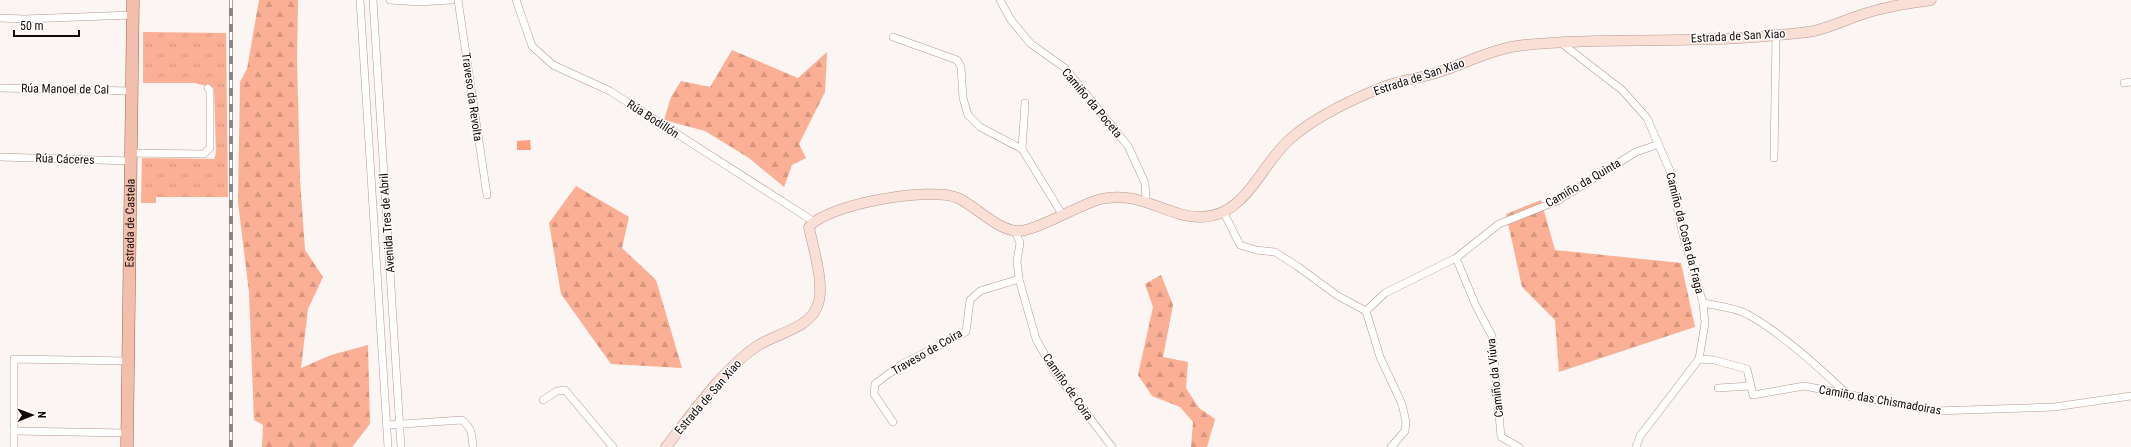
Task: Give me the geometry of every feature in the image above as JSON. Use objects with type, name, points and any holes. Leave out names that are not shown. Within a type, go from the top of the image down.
[{"type":"main road","name":"Estrada de Castela","points":[[127,447],[133,0]]},
{"type":"street","name":"Avenida Tres de Abril","points":[[360,0],[388,447]]},
{"type":"street","name":"Avenida Tres de Abril","points":[[373,0],[401,447]]},
{"type":"street","points":[[390,0],[419,2],[451,0]]},
{"type":"street","name":"Traveso da Revolta","points":[[458,0],[487,195]]},
{"type":"street","points":[[515,0],[522,0]]},
{"type":"street","name":"Rúa Bodillón","points":[[515,0],[532,46],[553,65],[610,91],[813,221]]},
{"type":"street","name":"Camiño da Poceta","points":[[1000,0],[1011,20],[1032,44],[1065,68],[1128,146],[1145,183],[1146,201]]},
{"type":"street","name":"Estrada de San Xiao","points":[[1015,231],[1026,231],[1062,214],[1102,199],[1130,197],[1186,215],[1202,217],[1224,213],[1243,198],[1286,141],[1309,123],[1380,88],[1438,72],[1510,47],[1560,42],[1776,35],[1815,31],[1877,10],[1931,0]]},
{"type":"street","points":[[0,18],[24,19],[133,15]]},
{"type":"street","points":[[1774,158],[1776,35]]},
{"type":"street","points":[[892,37],[957,60],[961,67],[963,98],[968,115],[980,127],[1022,149],[1062,214]]},
{"type":"street","name":"Camiño da Costa da Fraga","points":[[1560,42],[1622,90],[1647,118],[1670,171],[1682,231],[1703,303],[1705,323],[1699,359],[1640,436],[1636,447]]},
{"type":"street","name":"Rúa Manoel de Cal","points":[[0,88],[131,91]]},
{"type":"street","name":"Rúa Cáceres","points":[[0,157],[130,157],[204,154],[210,148],[210,91],[208,88]]},
{"type":"street","points":[[1022,149],[1025,103]]},
{"type":"street","name":"Camiño da Quinta","points":[[1366,311],[1385,293],[1456,258],[1500,224],[1557,200],[1636,152],[1659,144]]},
{"type":"street","points":[[813,221],[828,212],[845,207],[923,193],[938,193],[957,197],[1004,227],[1015,231]]},
{"type":"street","points":[[1224,213],[1240,245],[1256,250],[1275,252],[1338,296],[1366,311],[1380,357],[1402,404],[1406,422],[1405,431],[1391,447]]},
{"type":"street","name":"Estrada de San Xiao","points":[[666,447],[735,364],[758,346],[803,323],[817,308],[820,288],[809,227],[813,221]]},
{"type":"street","name":"Camiño de Coira","points":[[1015,231],[1020,243],[1017,261],[1019,279],[1036,339],[1054,371],[1112,447]]},
{"type":"street","name":"Camiño da Viúva","points":[[1456,258],[1476,306],[1492,336],[1501,437],[1519,447]]},
{"type":"street","name":"Traveso de Coira","points":[[893,422],[874,394],[875,384],[902,364],[966,332],[970,300],[980,291],[1019,279]]},
{"type":"street","points":[[1703,303],[1728,307],[1747,314],[1817,365],[1850,396]]},
{"type":"street","points":[[14,447],[14,359],[128,361]]},
{"type":"street","points":[[1699,359],[1714,360],[1747,369],[1750,386],[1718,388]]},
{"type":"street","name":"Camiño das Chismadoiras","points":[[1750,386],[1753,395],[1804,386],[1850,396],[1942,411],[2054,407],[2131,396]]},
{"type":"street","points":[[543,400],[557,391],[564,390],[613,447]]},
{"type":"street","points":[[387,425],[462,420],[469,425],[472,431],[472,447]]},
{"type":"street","points":[[14,431],[127,433]]},
{"type":"green space","points":[[259,0],[298,0],[297,61],[300,179],[305,250],[323,277],[308,309],[301,368],[331,355],[368,345],[370,424],[352,447],[262,447],[263,425],[254,420],[249,292],[238,202],[240,82],[247,69]]},
{"type":"green space","points":[[143,32],[226,33],[228,197],[156,197],[156,203],[141,203],[142,158],[214,159],[216,153],[214,88],[195,83],[143,83]]},
{"type":"green space","points":[[732,50],[798,78],[827,52],[825,92],[799,144],[806,158],[792,165],[784,187],[749,158],[705,131],[664,120],[671,97],[681,81],[710,87]]},
{"type":"green space","points":[[576,186],[629,217],[622,248],[656,280],[682,368],[611,364],[561,294],[549,223]]},
{"type":"green space","points":[[1541,200],[1555,250],[1681,263],[1695,327],[1559,372],[1555,320],[1522,287],[1506,214]]},
{"type":"green space","points":[[1161,275],[1173,305],[1163,357],[1188,362],[1186,388],[1199,408],[1215,419],[1207,447],[1191,447],[1193,422],[1180,407],[1152,396],[1138,375],[1153,307],[1145,284]]},
{"type":"shaded area","points":[[530,140],[531,150],[517,150],[517,141]]},
{"type":"railway","points":[[231,0],[231,447]]}]
